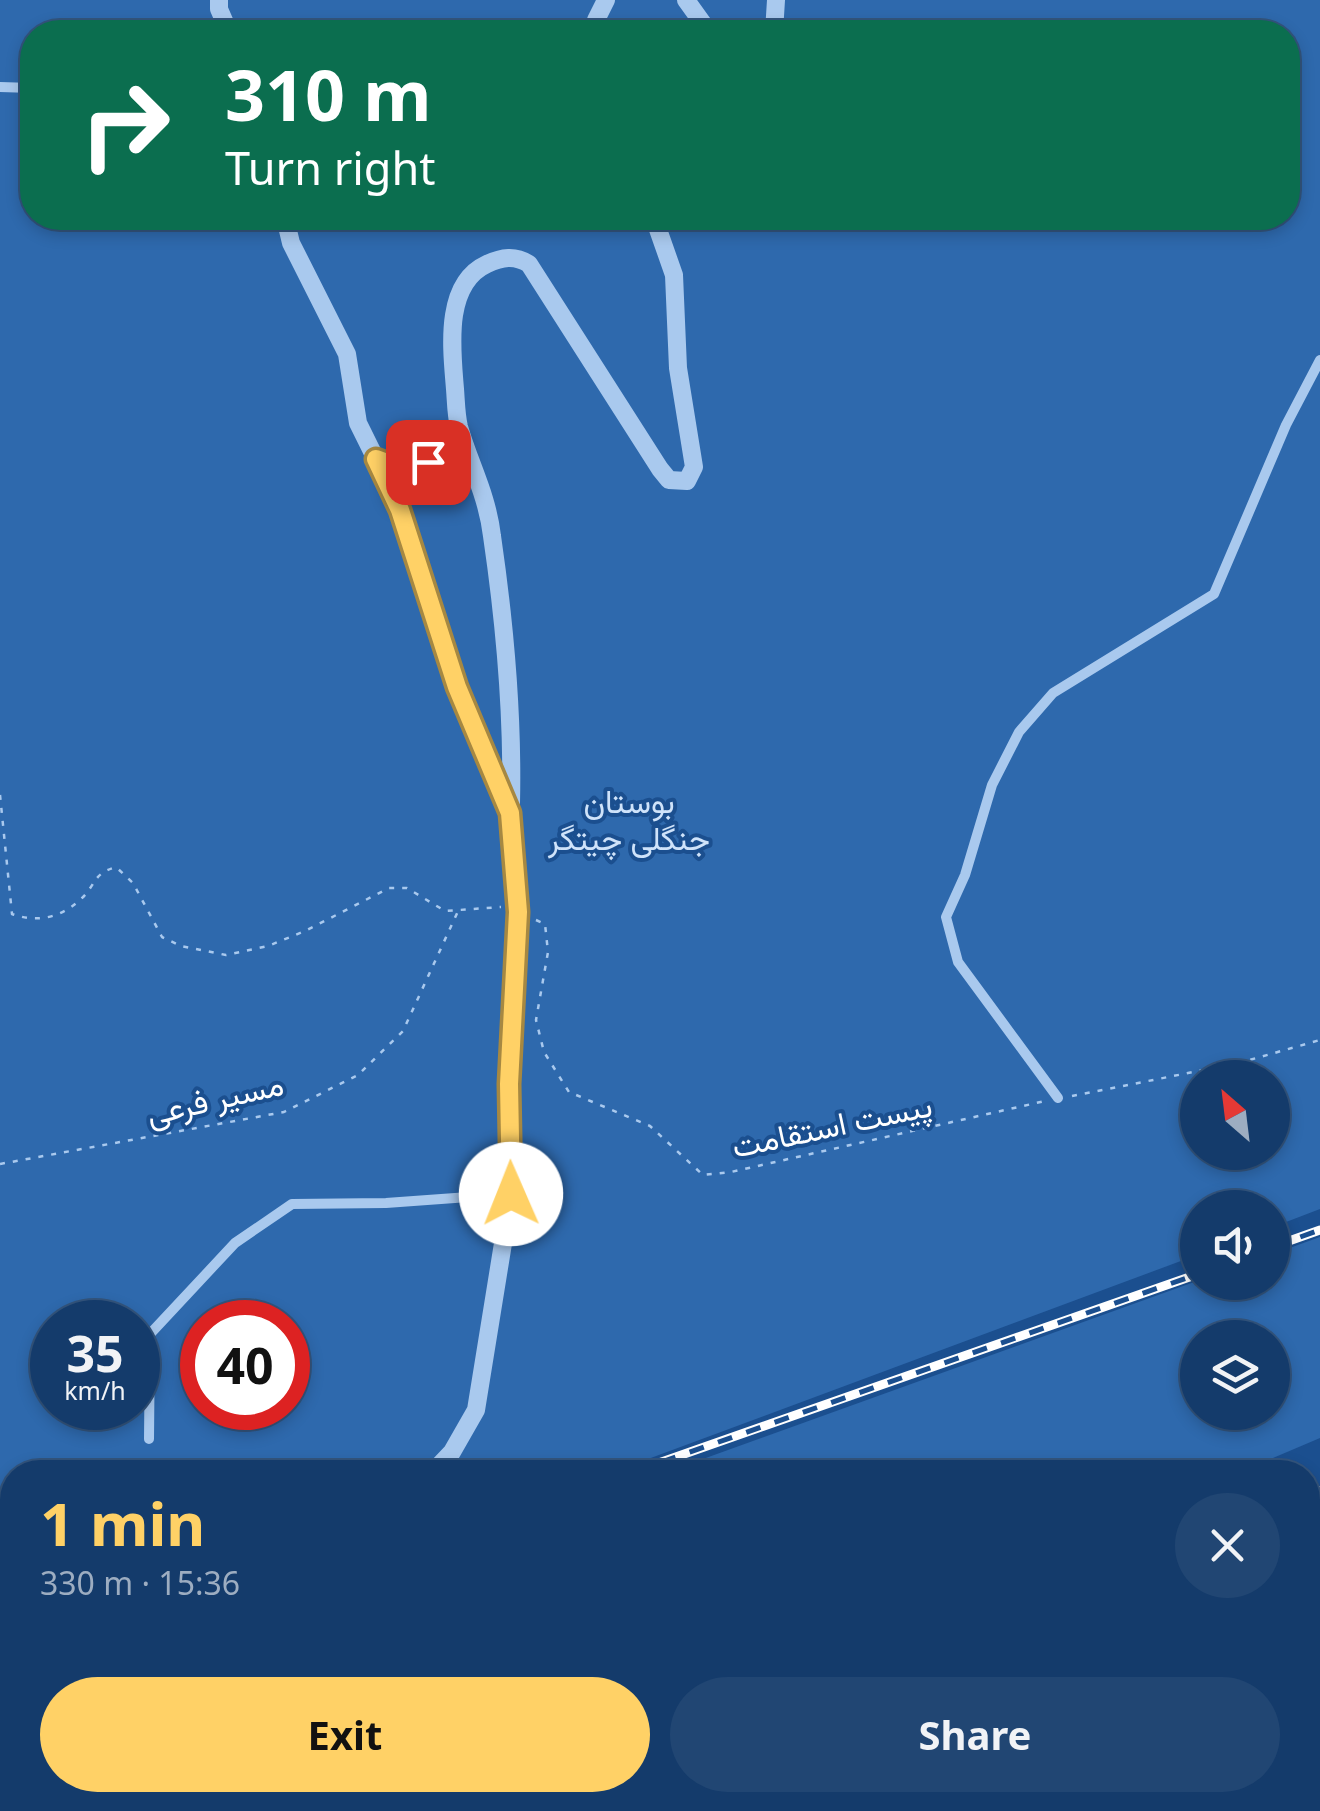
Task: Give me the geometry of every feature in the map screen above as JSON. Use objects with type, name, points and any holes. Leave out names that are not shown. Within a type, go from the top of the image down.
[{"type":"street","points":[[288,230],[347,354],[358,423],[400,510],[457,687],[510,813]]},
{"type":"street","points":[[444,1460],[476,1410],[511,1194],[509,1084],[518,912],[510,813],[512,719],[492,533],[480,478],[458,425],[451,341],[458,296],[480,267],[498,259],[518,257],[530,264],[660,469],[669,480],[687,481],[694,467],[678,368],[674,275],[658,230]]},
{"type":"street","points":[[1058,1098],[958,962],[946,918],[965,875],[992,785],[1019,732],[1053,693],[1214,594],[1286,425],[1320,360]]},
{"type":"street","points":[[376,459],[401,468],[428,462],[451,450],[458,425]]},
{"type":"street","points":[[149,1440],[150,1334],[235,1243],[292,1204],[386,1203],[511,1194]]},
{"type":"path","points":[[0,795],[12,914],[33,922],[58,914],[82,899],[100,872],[116,867],[133,883],[162,938],[180,946],[226,955],[268,946],[389,888],[406,888],[445,911],[503,907],[518,912]]},
{"type":"path","name":"مسیر فرعی","points":[[0,1164],[284,1112],[358,1075],[403,1031],[459,909]]},
{"type":"path","name":"پیست استقامت","points":[[518,912],[545,924],[548,952],[536,1020],[544,1052],[570,1092],[650,1126],[703,1174],[731,1172],[1058,1098],[1239,1063],[1320,1040]]},
{"type":"green space","name":"بوستان جنگلی چیتگر","points":[[0,0],[1320,0],[1320,1209],[1290,1220],[1290,1190],[1180,1190],[1180,1261],[645,1460],[0,1460]]},
{"type":"green space","points":[[1320,1237],[1320,1438],[1268,1460],[700,1460],[1180,1287],[1180,1300],[1290,1300],[1290,1248]]},
{"type":"railway","points":[[1290,1241],[1320,1230]]},
{"type":"railway","points":[[667,1460],[1180,1280]]},
{"type":"route","points":[[428,462],[401,468],[376,459],[400,510],[457,687],[510,813],[518,912],[509,1084],[511,1194]]}]
